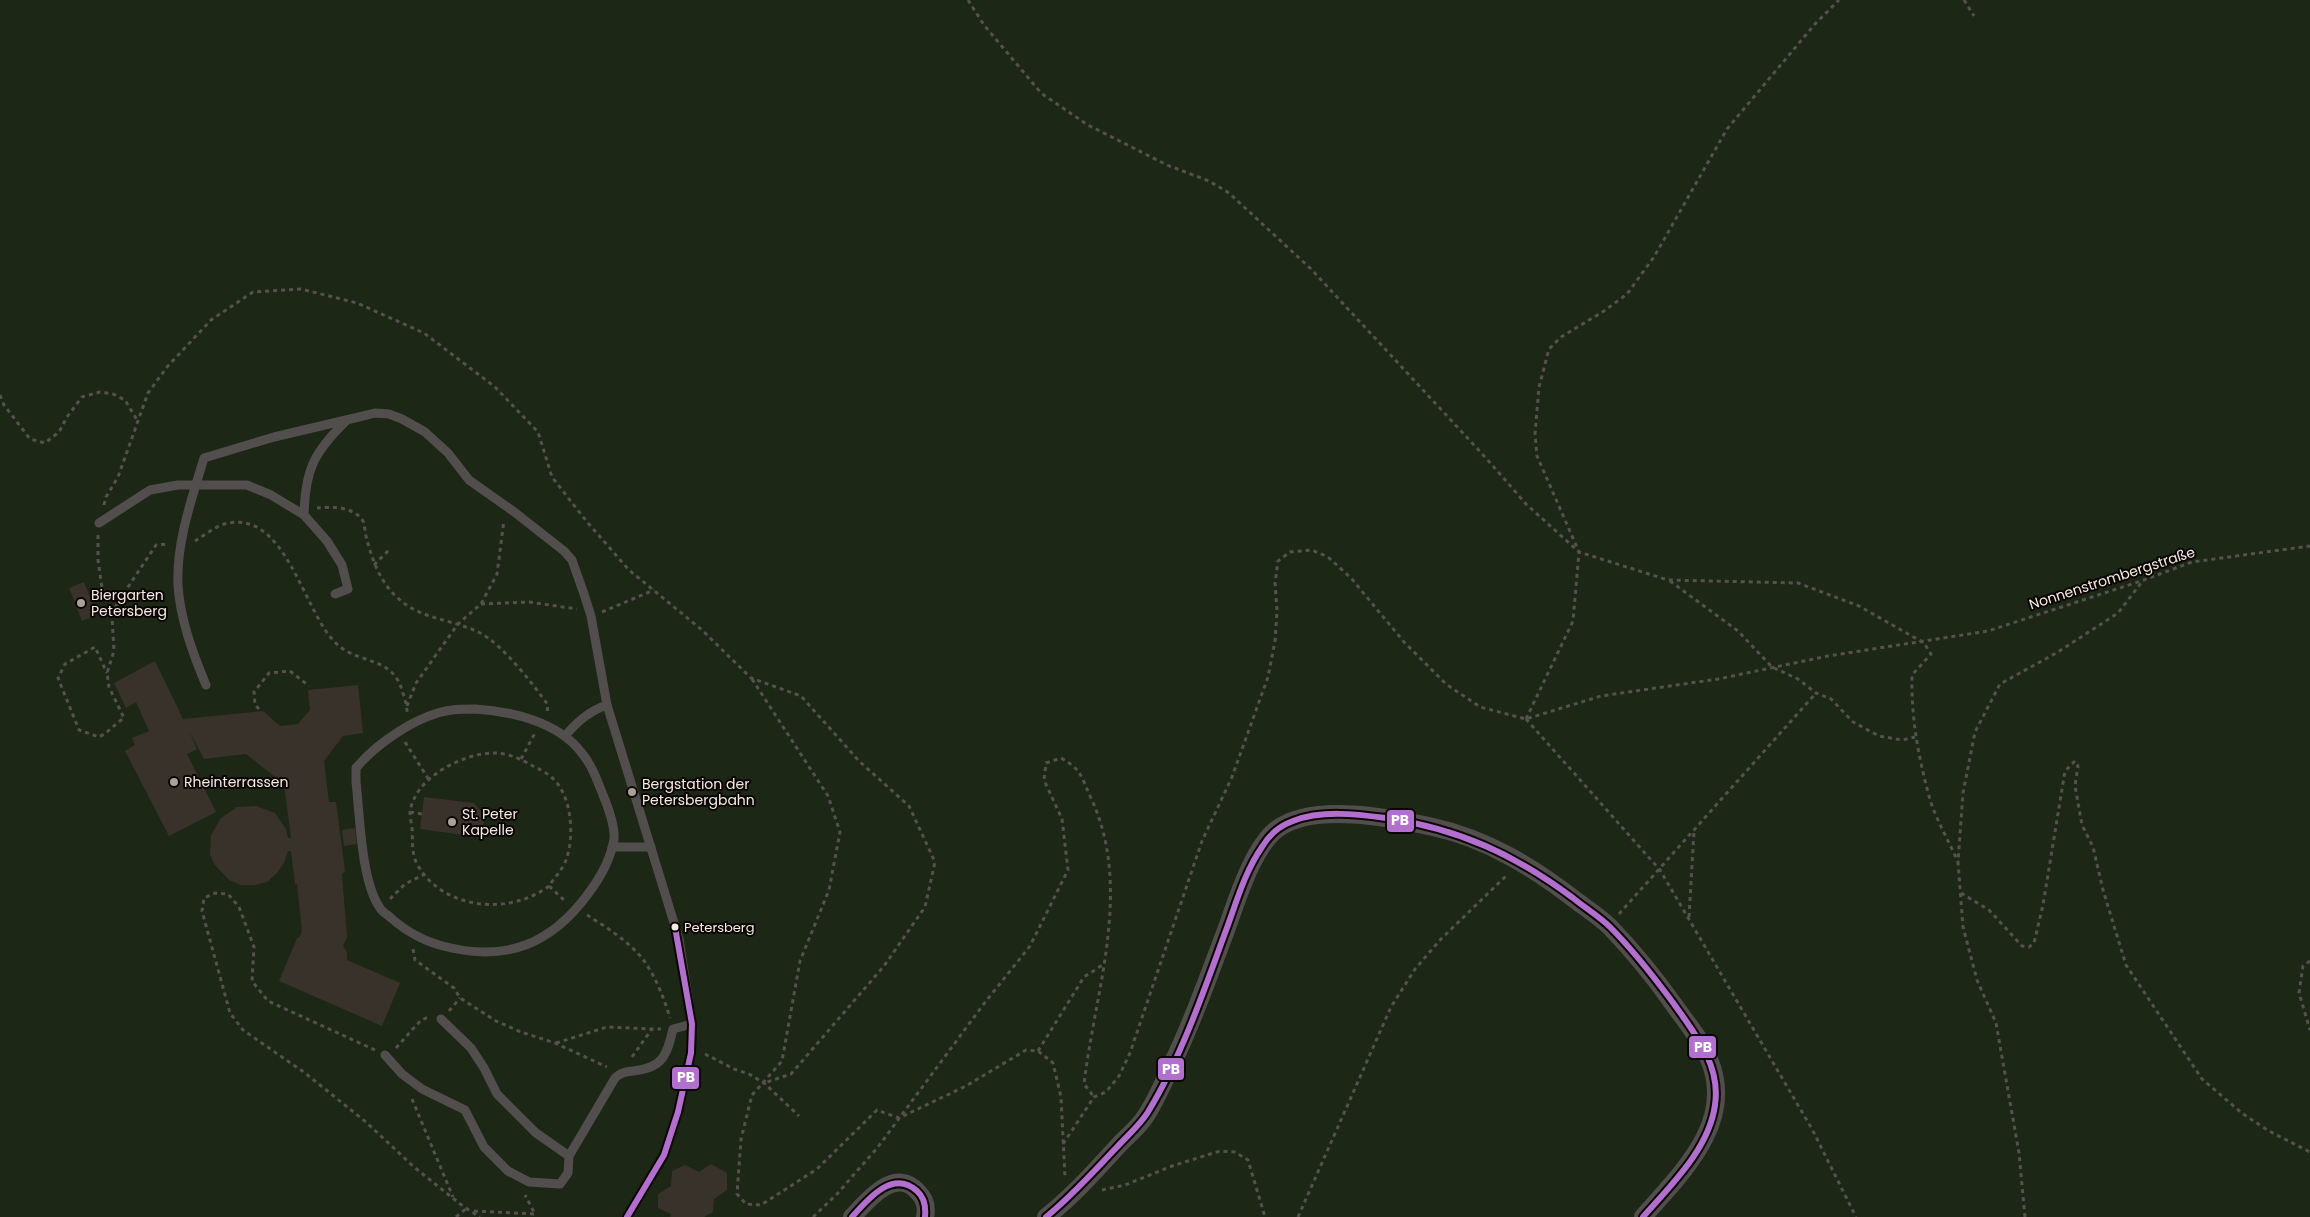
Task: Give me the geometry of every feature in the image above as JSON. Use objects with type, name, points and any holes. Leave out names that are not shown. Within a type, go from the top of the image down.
[{"type":"street","points":[[1046,1217],[1070,1198],[1145,1118],[1177,1053],[1242,886],[1262,846],[1277,829],[1296,820],[1328,815],[1361,814],[1444,829],[1483,842],[1549,879],[1609,926],[1662,989],[1699,1040],[1709,1060],[1716,1083],[1716,1103],[1711,1126],[1689,1164],[1643,1217]]},
{"type":"street","points":[[852,1217],[882,1187],[892,1182],[904,1183],[915,1188],[923,1197],[926,1210],[925,1217]]},
{"type":"lane","points":[[206,685],[196,660],[179,597],[178,566],[178,543],[204,458],[274,437],[374,413],[389,414],[402,418],[425,432],[448,453],[469,480],[553,541],[572,560],[590,613],[607,705],[679,939],[692,1024],[691,1053],[678,1112],[664,1155],[627,1217]]},
{"type":"lane","points":[[304,512],[305,489],[310,467],[324,442],[346,421]]},
{"type":"lane","points":[[99,523],[150,490],[196,484],[247,485],[304,512],[327,541],[342,565],[348,589],[335,594]]},
{"type":"lane","points":[[565,736],[577,722],[596,708],[607,705]]},
{"type":"lane","points":[[451,710],[499,710],[540,723],[565,736],[581,750],[595,775],[611,819],[614,836],[612,848],[595,885],[577,909],[565,921],[537,941],[510,950],[472,953],[434,944],[409,933],[380,908],[368,879],[356,782],[356,768],[377,746],[425,717],[451,710]]},
{"type":"lane","points":[[612,848],[650,847]]},
{"type":"lane","points":[[441,1018],[471,1048],[497,1094],[536,1133],[569,1156]]},
{"type":"lane","points":[[384,1055],[402,1074],[422,1089],[465,1110],[484,1148],[508,1171],[529,1182],[560,1184],[568,1174],[569,1156],[620,1073],[649,1070],[667,1054],[673,1029],[692,1024]]},
{"type":"path","points":[[968,0],[984,25],[1041,93],[1088,125],[1167,165],[1209,181],[1230,193],[1311,269],[1486,458],[1526,504],[1579,552],[1668,580],[1798,584],[1859,606],[1924,643],[1931,654],[1912,675],[1915,737],[1929,797],[1958,862]]},
{"type":"path","points":[[1526,719],[1573,621],[1579,552],[1538,456],[1536,434],[1539,387],[1549,349],[1561,337],[1604,311],[1627,294],[1654,257],[1727,129],[1815,24],[1839,0]]},
{"type":"path","points":[[1964,0],[1974,16]]},
{"type":"path","points":[[106,497],[118,477],[148,393],[167,367],[211,320],[253,292],[301,289],[357,303],[424,333],[495,387],[538,432],[552,477],[587,522],[629,570],[702,630],[751,678],[828,796],[840,832],[829,890],[800,961],[782,1062],[752,1095],[741,1139],[737,1194],[746,1204],[761,1204],[817,1169],[877,1110],[899,1118],[966,1086],[1026,1050],[1038,1051],[1053,1063],[1061,1097],[1065,1181],[1070,1198]]},
{"type":"path","points":[[0,396],[4,405],[30,439],[45,443],[59,432],[67,417],[82,397],[100,392],[113,394],[125,400],[138,421]]},
{"type":"path","points":[[112,616],[118,602],[156,545],[194,541],[221,525],[246,523],[258,529],[280,547],[295,569],[319,623],[339,647],[384,666],[399,679],[407,706],[416,683],[458,624],[481,604],[497,574],[505,505]]},
{"type":"path","points":[[304,512],[335,507],[358,516],[363,522],[374,565],[382,580],[398,599],[415,610],[435,619],[458,624],[481,633],[505,654],[539,692],[548,705],[546,713],[521,759]]},
{"type":"path","points":[[99,523],[99,570],[102,588],[112,616],[114,651],[107,673],[109,687],[124,718],[99,738],[79,730],[58,678],[65,664],[95,647],[107,673]]},
{"type":"path","name":"Nonnenstrombergstraße","points":[[1526,719],[1601,696],[1718,678],[1828,656],[1924,643],[1988,631],[2142,581],[2192,562],[2310,546]]},
{"type":"path","points":[[374,565],[390,550]]},
{"type":"path","points":[[1062,1144],[1094,1097],[1106,1092],[1111,1087],[1119,1076],[1130,1053],[1202,841],[1232,777],[1268,677],[1275,641],[1277,611],[1275,583],[1278,561],[1290,552],[1312,550],[1328,556],[1351,578],[1404,642],[1446,684],[1480,707],[1526,719],[1660,870],[1812,1129],[1856,1217]]},
{"type":"path","points":[[1668,580],[1738,631],[1772,667],[1798,679],[1816,693],[1831,699],[1853,722],[1879,736],[1902,740],[1915,737]]},
{"type":"path","points":[[2025,1217],[2019,1153],[1996,1023],[1977,980],[1963,927],[1958,862],[1963,793],[1975,732],[2000,684],[2058,652],[2118,613],[2142,581]]},
{"type":"path","points":[[481,604],[529,602],[552,604],[590,613],[654,590]]},
{"type":"path","points":[[259,709],[255,705],[254,692],[269,673],[290,671],[309,686]]},
{"type":"path","points":[[751,678],[801,696],[859,761],[909,806],[935,862],[925,907],[884,966],[791,1074],[764,1083]]},
{"type":"path","points":[[1609,926],[1816,693]]},
{"type":"path","points":[[402,731],[405,742],[429,780]]},
{"type":"path","points":[[496,753],[521,759],[551,776],[567,801],[572,836],[565,862],[549,886],[541,892],[509,904],[481,905],[454,897],[423,875],[412,854],[410,812],[414,800],[429,780],[444,768],[461,759],[496,753]]},
{"type":"path","points":[[813,1217],[843,1187],[878,1147],[983,1005],[1030,946],[1068,870],[1062,819],[1044,780],[1046,763],[1062,758],[1076,766],[1095,806],[1111,868],[1109,918],[1104,964],[1084,1084],[1094,1097]]},
{"type":"path","points":[[1961,894],[1989,910],[2022,946],[2029,947],[2034,943],[2043,905],[2065,770],[2075,761],[2078,766],[2075,786],[2082,825],[2093,847],[2103,890],[2126,964],[2202,1079],[2243,1114],[2268,1131],[2310,1152]]},
{"type":"path","points":[[410,812],[422,814]]},
{"type":"path","points":[[1689,918],[1694,831]]},
{"type":"path","points":[[1298,1217],[1391,1007],[1416,969],[1441,939],[1520,862]]},
{"type":"path","points":[[380,908],[405,884],[423,875]]},
{"type":"path","points":[[549,886],[577,909],[612,931],[642,958],[665,1001],[673,1029],[607,1027],[555,1043]]},
{"type":"path","points":[[441,1018],[431,1016],[421,1020],[398,1047],[384,1055],[268,1001],[252,981],[254,947],[239,907],[228,894],[215,893],[204,898],[202,910],[230,1013],[243,1030],[305,1073],[366,1122],[414,1167],[480,1217]]},
{"type":"path","points":[[409,933],[415,960],[454,988],[460,998],[496,1021],[521,1032],[555,1043],[620,1073],[652,1029]]},
{"type":"path","points":[[2310,961],[2303,966],[2299,993],[2310,1030]]},
{"type":"path","points":[[1038,1051],[1084,977],[1104,964]]},
{"type":"path","points":[[692,1024],[704,1054],[734,1070],[749,1074],[764,1083],[799,1116]]},
{"type":"path","points":[[402,1074],[453,1198]]},
{"type":"path","points":[[1098,1191],[1125,1185],[1172,1166],[1220,1152],[1235,1152],[1248,1160],[1265,1217]]},
{"type":"path","points":[[474,1212],[535,1214],[514,1174]]},
{"type":"path","points":[[456,1217],[467,1208]]},
{"type":"green space","points":[[0,0],[2310,0],[2310,1217],[0,1217]]},
{"type":"building","points":[[84,582],[97,615],[82,621],[69,588]]},
{"type":"building","points":[[155,661],[183,719],[263,711],[280,726],[298,724],[310,710],[308,690],[358,685],[363,733],[343,736],[324,761],[329,802],[336,802],[345,871],[342,874],[347,937],[343,946],[347,952],[347,960],[400,983],[382,1026],[279,981],[297,938],[299,938],[302,931],[291,851],[288,851],[284,863],[277,873],[267,882],[255,885],[241,885],[229,880],[214,864],[210,854],[211,835],[221,818],[237,807],[256,806],[275,813],[286,829],[288,838],[291,838],[284,784],[246,754],[204,759],[189,731],[197,749],[187,754],[216,812],[169,836],[125,751],[135,745],[132,738],[149,731],[136,702],[126,708],[114,683]]},
{"type":"building","name":"St. Peter Kapelle","points":[[424,797],[474,803],[484,815],[483,828],[470,836],[420,829]]},
{"type":"building","points":[[355,828],[357,844],[344,846],[342,830]]},
{"type":"building","points":[[711,1164],[727,1173],[727,1190],[714,1199],[713,1212],[704,1217],[670,1217],[671,1214],[658,1208],[658,1194],[671,1186],[672,1171],[685,1165],[699,1172]]},
{"type":"transit line","name":"PB","points":[[1046,1217],[1065,1201],[1138,1126],[1160,1092],[1181,1048],[1200,1001],[1245,878],[1265,843],[1279,828],[1288,823],[1315,815],[1327,814],[1363,815],[1413,823],[1462,837],[1507,856],[1551,882],[1606,923],[1651,974],[1705,1051],[1714,1077],[1716,1090],[1711,1121],[1697,1151],[1677,1179],[1643,1217]]},
{"type":"transit line","name":"PB","points":[[627,1217],[664,1155],[678,1112],[691,1053],[692,1024],[675,927]]},
{"type":"transit line","name":"PB","points":[[852,1217],[873,1195],[890,1185],[899,1183],[908,1185],[920,1194],[924,1203],[925,1217]]},
{"type":"place","name":"Biergarten Petersberg","points":[[81,603]]},
{"type":"place","name":"Rheinterrassen","points":[[174,782]]},
{"type":"place","name":"Bergstation der Petersbergbahn","points":[[632,792]]},
{"type":"place","name":"St. Peter Kapelle","points":[[452,822]]},
{"type":"place","name":"Petersberg","points":[[675,927]]}]
